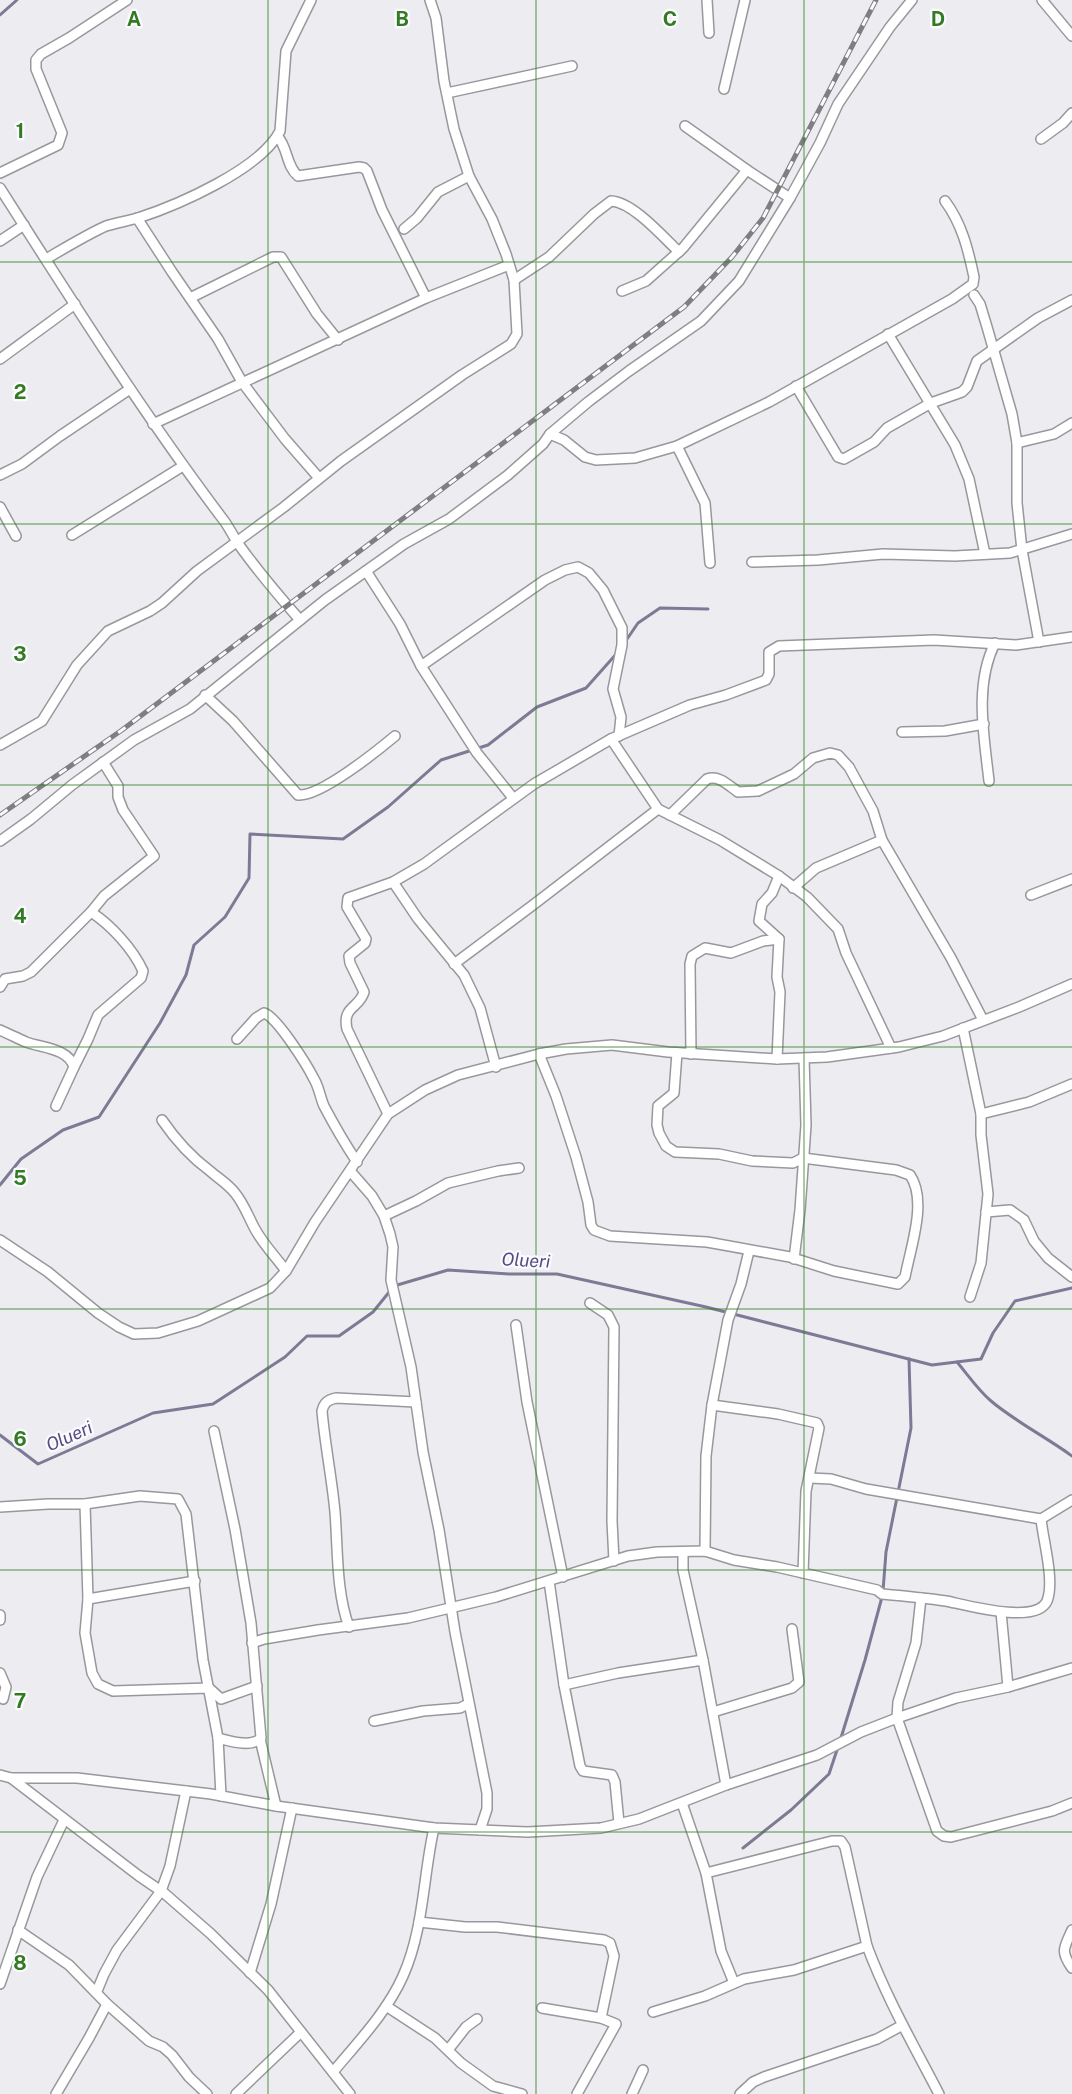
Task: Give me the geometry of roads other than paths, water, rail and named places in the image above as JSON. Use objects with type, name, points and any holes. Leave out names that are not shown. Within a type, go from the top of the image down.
[{"type":"street","points":[[0,172],[58,145],[62,133],[36,69],[36,60],[41,54],[127,0]]},
{"type":"street","points":[[46,259],[107,226],[137,218],[179,202],[253,161],[278,136],[280,131],[286,51],[311,0]]},
{"type":"street","points":[[0,745],[42,721],[77,665],[108,631],[156,607],[197,571],[319,478],[462,375],[511,344],[518,334],[514,280],[492,219],[470,176],[454,129],[436,18],[430,0]]},
{"type":"street","points":[[707,0],[709,33]]},
{"type":"street","points":[[724,89],[745,0]]},
{"type":"street","points":[[0,841],[134,740],[190,709],[300,620],[366,571],[404,544],[449,519],[508,475],[543,444],[550,434],[629,371],[701,321],[739,281],[790,198],[838,104],[890,27],[912,0]]},
{"type":"street","points":[[1041,0],[1072,36]]},
{"type":"street","points":[[447,93],[572,66]]},
{"type":"street","points":[[1041,139],[1063,123],[1072,113]]},
{"type":"street","points":[[686,126],[790,198]]},
{"type":"street","points":[[278,136],[298,176],[364,168],[382,210],[426,298]]},
{"type":"street","points":[[622,291],[646,281],[679,252],[747,170]]},
{"type":"street","points":[[404,230],[438,192],[470,176]]},
{"type":"street","points":[[0,188],[153,424],[276,594],[300,620]]},
{"type":"street","points":[[514,280],[549,257],[611,201],[630,208],[679,252]]},
{"type":"street","points":[[550,434],[564,440],[585,457],[596,460],[635,458],[677,446],[769,402],[943,304],[973,284],[974,277],[964,235],[945,201]]},
{"type":"street","points":[[137,218],[218,339],[242,382],[273,425],[319,478]]},
{"type":"street","points":[[0,241],[24,225]]},
{"type":"street","points":[[190,298],[273,257],[280,257],[317,314],[338,340]]},
{"type":"street","points":[[153,424],[426,298],[509,265]]},
{"type":"street","points":[[974,295],[980,304],[1012,414],[1017,443],[1017,503],[1022,550],[1039,642]]},
{"type":"street","points":[[796,386],[838,457],[844,459],[874,442],[888,428],[931,403],[962,392],[967,387],[975,364],[994,348],[1038,318],[1072,300]]},
{"type":"street","points":[[0,360],[75,304]]},
{"type":"street","points":[[888,334],[955,445],[969,479],[985,554]]},
{"type":"street","points":[[0,475],[22,464],[130,389]]},
{"type":"street","points":[[1017,443],[1054,434],[1072,423]]},
{"type":"street","points":[[677,446],[705,503],[710,563]]},
{"type":"street","points":[[72,535],[183,466]]},
{"type":"street","points":[[0,507],[16,536]]},
{"type":"street","points":[[752,562],[818,560],[883,554],[955,556],[1010,553],[1072,534]]},
{"type":"street","points":[[421,666],[545,580],[565,570],[578,567],[589,573],[603,590],[622,628],[622,645],[613,689],[621,717],[615,737],[658,809],[720,840],[779,876],[807,897],[838,929],[856,974],[891,1048]]},
{"type":"street","points":[[366,571],[400,624],[421,666],[470,743],[513,798]]},
{"type":"street","points":[[388,1114],[345,1021],[351,1007],[363,997],[364,992],[349,956],[366,939],[347,907],[346,902],[354,895],[393,882],[424,864],[534,784],[615,737],[690,705],[766,680],[769,674],[769,652],[779,646],[934,640],[1016,645],[1072,637]]},
{"type":"street","points":[[988,781],[982,706],[985,670],[995,643]]},
{"type":"street","points":[[205,695],[233,722],[298,795],[306,795],[328,784],[380,749],[395,736]]},
{"type":"street","points":[[902,732],[945,730],[984,724]]},
{"type":"street","points":[[670,814],[708,779],[714,777],[720,779],[738,792],[758,791],[794,774],[813,758],[830,753],[838,755],[849,767],[873,811],[882,840],[951,958],[983,1020]]},
{"type":"street","points":[[0,987],[5,980],[31,972],[104,896],[154,856],[123,810],[118,798],[118,786],[104,762]]},
{"type":"street","points":[[454,963],[658,809]]},
{"type":"street","points":[[793,888],[816,868],[882,840]]},
{"type":"street","points":[[779,876],[772,893],[762,904],[759,921],[779,939]]},
{"type":"street","points":[[1031,895],[1072,879]]},
{"type":"street","points":[[393,882],[418,919],[464,975],[480,1008],[495,1067]]},
{"type":"street","points":[[56,1106],[98,1015],[141,978],[143,971],[139,962],[113,931],[91,912]]},
{"type":"street","points":[[691,1054],[690,964],[692,956],[705,948],[731,953],[763,941],[779,939]]},
{"type":"street","points":[[777,1059],[780,992],[777,977],[779,939]]},
{"type":"street","points":[[0,1240],[48,1272],[119,1327],[134,1334],[158,1333],[198,1321],[270,1288],[286,1271],[315,1222],[351,1172],[388,1114],[425,1090],[458,1075],[539,1054],[612,1045],[677,1053],[777,1059],[827,1057],[891,1048],[942,1036],[1072,984]]},
{"type":"street","points":[[237,1039],[256,1018],[264,1013],[269,1014],[315,1080],[323,1103],[357,1162]]},
{"type":"street","points":[[963,1028],[981,1114],[988,1194],[981,1263],[970,1297]]},
{"type":"street","points":[[0,1030],[26,1042],[64,1053],[72,1060],[74,1067]]},
{"type":"street","points":[[539,1054],[576,1156],[594,1230],[610,1236],[707,1242],[794,1259],[834,1271],[898,1284],[905,1277],[919,1207],[915,1185],[910,1175],[896,1170],[803,1158],[793,1163],[752,1161],[718,1154],[675,1152],[666,1146],[657,1125],[658,1106],[674,1093],[677,1053]]},
{"type":"street","points":[[794,1259],[806,1125],[804,1058]]},
{"type":"street","points":[[981,1114],[1029,1102],[1072,1084]]},
{"type":"street","points":[[162,1120],[184,1147],[210,1172],[225,1181],[236,1194],[248,1211],[258,1234],[286,1271]]},
{"type":"street","points":[[384,1216],[448,1183],[519,1168]]},
{"type":"street","points":[[351,1172],[372,1196],[384,1216],[393,1247],[392,1280],[411,1367],[468,1704],[487,1793],[487,1809],[480,1830]]},
{"type":"street","points":[[986,1212],[1010,1210],[1024,1220],[1034,1241],[1048,1258],[1072,1277]]},
{"type":"street","points":[[705,1551],[706,1456],[712,1405],[729,1315],[741,1284],[749,1251]]},
{"type":"street","points":[[590,1303],[608,1315],[614,1327],[612,1521],[614,1561]]},
{"type":"street","points":[[516,1325],[523,1379],[563,1577]]},
{"type":"street","points":[[349,1627],[344,1614],[340,1585],[334,1499],[324,1430],[323,1405],[330,1399],[336,1398],[416,1402]]},
{"type":"street","points":[[712,1405],[778,1414],[817,1423],[819,1428],[804,1517],[803,1572]]},
{"type":"street","points":[[214,1431],[235,1529],[251,1623],[260,1739],[276,1806]]},
{"type":"street","points":[[810,1478],[831,1479],[866,1488],[1041,1519],[1072,1500]]},
{"type":"street","points":[[0,1508],[85,1504],[140,1496],[178,1499],[186,1514],[203,1660],[218,1738],[221,1796]]},
{"type":"street","points":[[85,1504],[88,1599],[85,1633],[92,1673],[98,1684],[113,1691],[209,1688],[221,1699],[257,1686]]},
{"type":"street","points":[[252,1643],[264,1639],[408,1618],[549,1581],[628,1556],[657,1552],[705,1551],[734,1560],[803,1572],[877,1590],[882,1594],[921,1598],[1001,1612],[1037,1610],[1048,1599],[1049,1568],[1041,1519]]},
{"type":"street","points":[[683,1552],[683,1570],[703,1660],[726,1785]]},
{"type":"street","points":[[88,1599],[195,1581]]},
{"type":"street","points":[[549,1581],[564,1685],[580,1766],[583,1771],[612,1775],[615,1782],[619,1824]]},
{"type":"street","points":[[921,1598],[916,1643],[898,1702],[897,1718],[937,1831],[944,1836],[951,1837],[1052,1811],[1072,1803]]},
{"type":"street","points":[[1001,1612],[1008,1687]]},
{"type":"street","points":[[0,1614],[0,1620]]},
{"type":"street","points":[[713,1712],[796,1686],[799,1682],[792,1629]]},
{"type":"street","points":[[564,1685],[618,1673],[703,1660]]},
{"type":"street","points":[[0,1775],[11,1778],[77,1778],[186,1791],[434,1828],[528,1832],[602,1828],[639,1819],[726,1785],[817,1755],[861,1732],[897,1718],[956,1698],[1008,1687],[1072,1668]]},
{"type":"street","points":[[0,1673],[6,1687],[3,1699]]},
{"type":"street","points":[[374,1721],[423,1711],[460,1708],[468,1704]]},
{"type":"street","points":[[218,1738],[246,1743],[260,1739]]},
{"type":"street","points":[[11,1778],[160,1891],[211,1934],[268,1990],[350,2094]]},
{"type":"street","points":[[97,1991],[117,1950],[160,1891],[170,1866],[186,1791]]},
{"type":"street","points":[[682,1803],[706,1873],[721,1951],[734,1983]]},
{"type":"street","points":[[250,1973],[271,1904],[292,1808]]},
{"type":"street","points":[[0,1984],[37,1877],[64,1820]]},
{"type":"street","points":[[333,2072],[386,2006],[403,1975],[419,1922],[434,1828]]},
{"type":"street","points":[[706,1873],[832,1841],[841,1841],[845,1846],[867,1946],[901,2026],[939,2094]]},
{"type":"street","points":[[419,1922],[465,1927],[497,1927],[604,1940],[610,1943],[614,1956],[601,2018]]},
{"type":"street","points":[[18,1929],[69,1965],[97,1991],[107,2004],[149,2041],[163,2047],[207,2094]]},
{"type":"street","points":[[1072,1930],[1064,1949],[1064,1956],[1072,1966]]},
{"type":"street","points":[[653,2012],[705,1996],[734,1983],[794,1970],[867,1946]]},
{"type":"street","points":[[56,2094],[107,2004]]},
{"type":"street","points":[[386,2006],[435,2038],[461,2062],[493,2086],[522,2094]]},
{"type":"street","points":[[542,2008],[601,2018],[615,2023],[616,2026],[577,2094]]},
{"type":"street","points":[[448,2049],[466,2027],[477,2019]]},
{"type":"street","points":[[740,2094],[753,2082],[764,2077],[877,2039],[901,2026]]},
{"type":"street","points":[[236,2094],[301,2032]]},
{"type":"street","points":[[632,2094],[643,2070]]},
{"type":"waterway","points":[[0,15],[17,0]]},
{"type":"waterway","points":[[625,642],[638,623],[660,608],[708,609]]},
{"type":"waterway","points":[[0,1185],[21,1159],[63,1130],[99,1117],[160,1023],[186,975],[194,945],[225,917],[249,878],[250,834],[343,839],[388,807],[441,760],[488,745],[537,707],[586,688],[618,652]]},
{"type":"waterway","name":"Olueri","points":[[0,1435],[38,1464],[153,1413],[213,1404],[285,1357],[307,1336],[339,1336],[373,1312],[394,1286],[448,1270],[557,1274],[706,1307],[932,1365],[981,1359],[993,1333],[1015,1301],[1072,1288]]},
{"type":"waterway","points":[[883,1591],[886,1552],[911,1428],[909,1359]]},
{"type":"waterway","points":[[957,1362],[991,1401],[1072,1456]]},
{"type":"waterway","points":[[840,1741],[882,1597]]},
{"type":"waterway","points":[[743,1848],[791,1810],[829,1774],[838,1747]]},
{"type":"railway","points":[[0,815],[122,730],[684,307],[732,257],[763,218],[876,0]]}]
